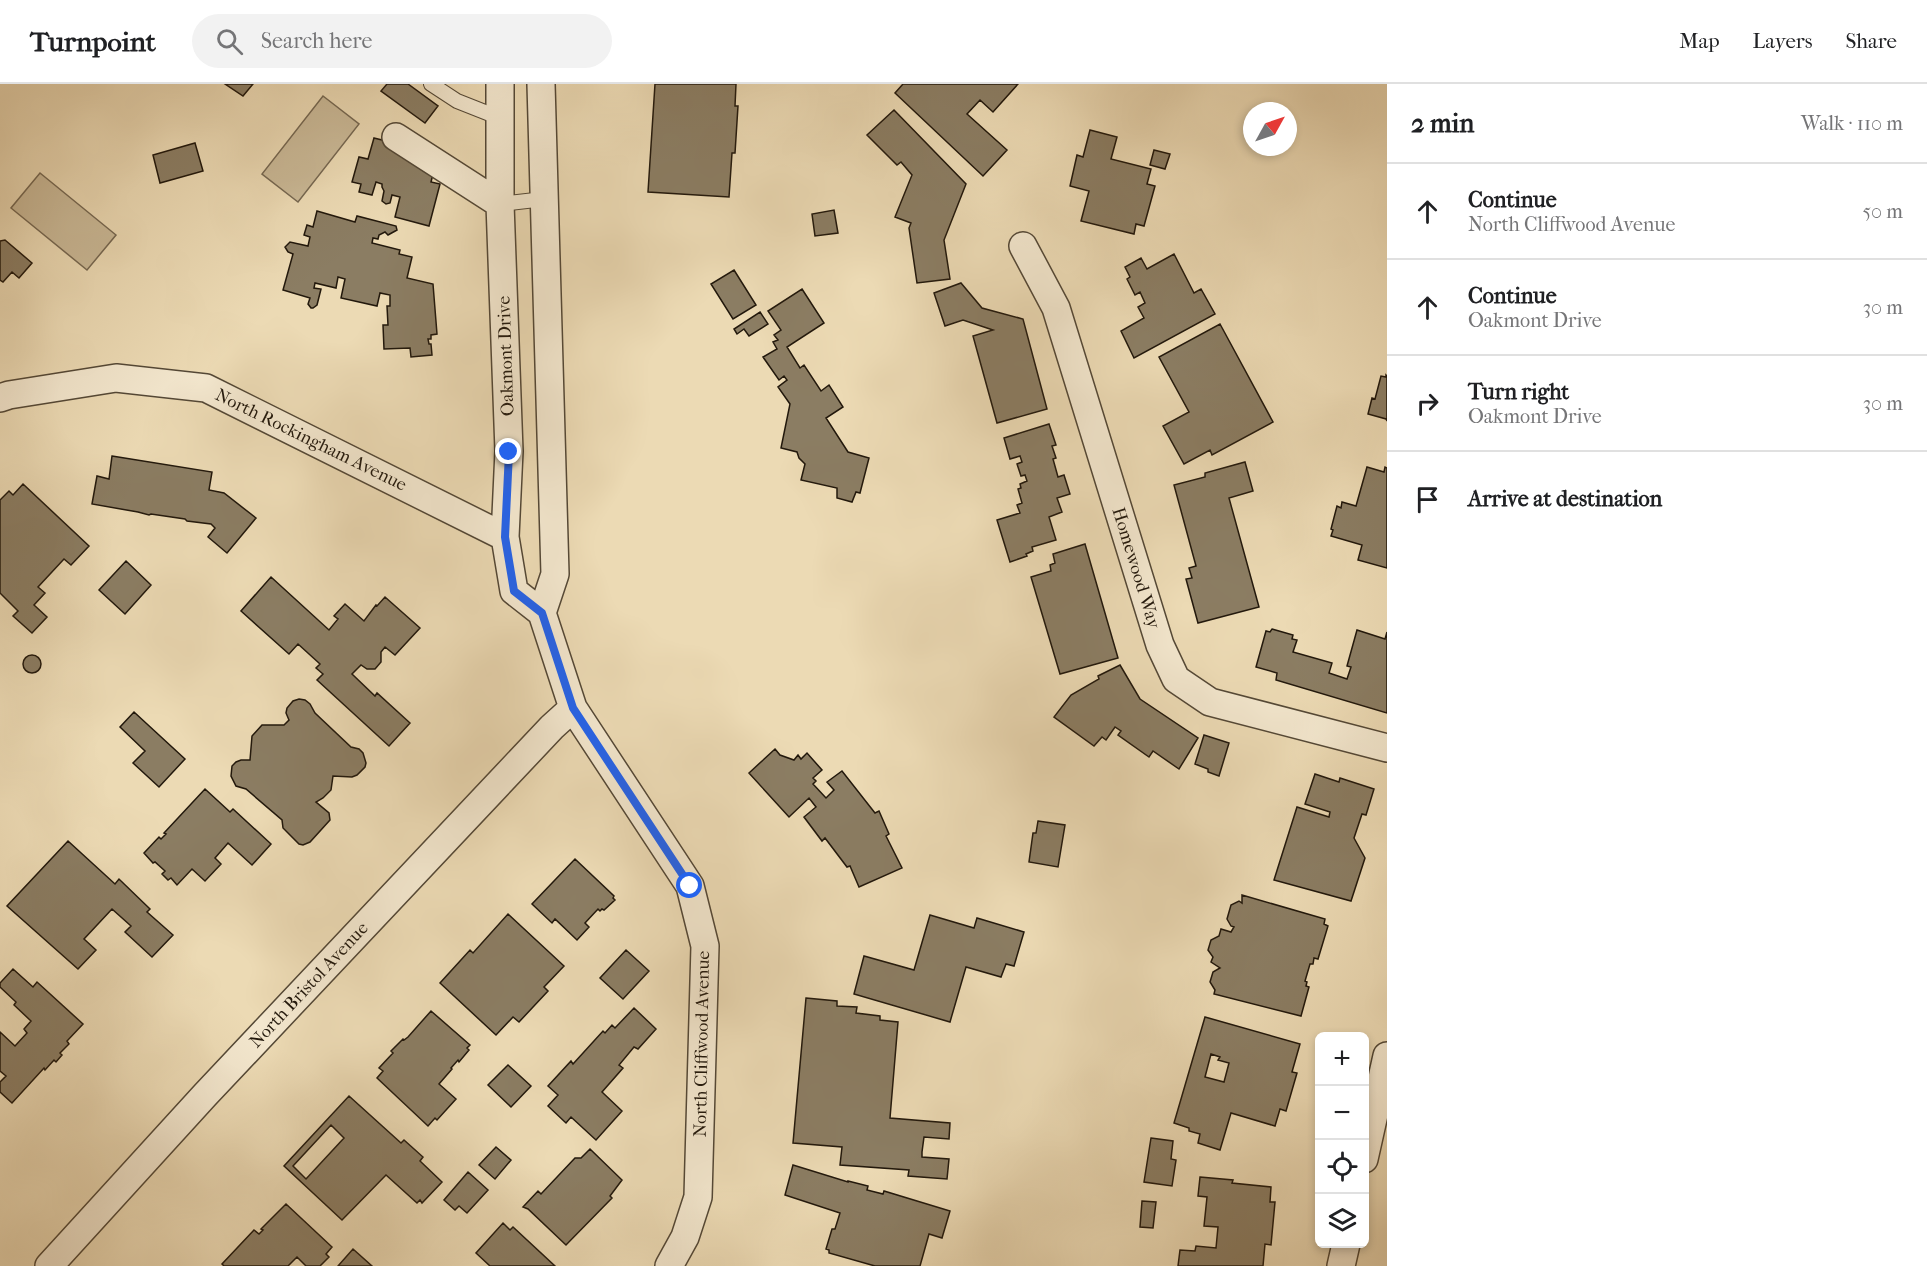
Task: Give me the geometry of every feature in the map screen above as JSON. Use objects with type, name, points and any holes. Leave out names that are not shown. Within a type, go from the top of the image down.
[{"type":"street","name":"Oakmont Drive","points":[[500,84],[500,204],[509,452],[505,537],[514,591],[542,613]]},
{"type":"street","points":[[541,84],[555,574],[542,613],[573,708]]},
{"type":"street","points":[[396,137],[500,204]]},
{"type":"street","name":"Homewood Way","points":[[1023,246],[1056,308],[1160,645],[1176,679],[1210,702],[1387,748]]},
{"type":"street","name":"North Rockingham Avenue","points":[[0,398],[116,378],[206,388],[505,537]]},
{"type":"street","name":"North Bristol Avenue","points":[[49,1266],[205,1095],[552,727],[573,708]]},
{"type":"street","name":"North Cliffwood Avenue","points":[[573,708],[690,886],[705,946],[698,1197],[686,1238],[669,1266]]},
{"type":"street","points":[[1369,1140],[1387,1056]]},
{"type":"street","points":[[1341,1266],[1345,1248]]},
{"type":"lane","points":[[431,84],[457,101],[500,118]]},
{"type":"lane","points":[[500,204],[544,199]]},
{"type":"shaded area","points":[[323,96],[359,124],[298,202],[262,174]]},
{"type":"shaded area","points":[[40,173],[116,235],[87,270],[11,208]]},
{"type":"building","points":[[225,84],[253,84],[243,96]]},
{"type":"building","points":[[387,84],[408,84],[438,106],[425,123],[381,91]]},
{"type":"building","points":[[655,84],[736,84],[735,106],[738,106],[729,197],[648,192]]},
{"type":"building","points":[[903,84],[1018,84],[993,112],[980,100],[967,114],[1007,150],[983,176],[895,93]]},
{"type":"building","points":[[894,110],[966,184],[944,240],[950,279],[917,283],[909,228],[911,223],[895,217],[912,175],[901,162],[897,165],[867,135]]},
{"type":"building","points":[[1090,130],[1117,137],[1111,159],[1151,169],[1147,184],[1155,186],[1144,226],[1136,224],[1134,234],[1081,221],[1089,191],[1070,186],[1077,155],[1083,157]]},
{"type":"building","points":[[374,138],[386,141],[433,174],[431,182],[440,184],[429,226],[395,217],[400,197],[392,195],[390,203],[386,204],[382,201],[384,191],[382,184],[376,182],[372,195],[359,192],[361,184],[352,182],[359,157],[368,159]]},
{"type":"building","points":[[195,143],[203,171],[160,183],[153,155]]},
{"type":"building","points":[[1154,150],[1170,154],[1165,169],[1150,165]]},
{"type":"building","points":[[834,210],[838,233],[815,236],[812,214]]},
{"type":"building","points":[[317,211],[355,222],[357,216],[396,226],[397,230],[388,235],[385,232],[379,235],[378,239],[373,238],[372,243],[400,250],[399,254],[412,257],[407,278],[433,284],[437,334],[431,335],[431,339],[428,339],[432,355],[411,357],[410,348],[384,349],[383,325],[388,325],[387,306],[390,306],[390,295],[380,293],[377,306],[341,298],[345,279],[338,277],[336,288],[315,283],[314,288],[321,289],[317,305],[311,308],[308,304],[310,298],[283,290],[293,254],[285,247],[290,242],[308,246],[310,237],[304,235],[307,225],[313,227]]},
{"type":"building","points":[[5,240],[32,263],[19,278],[12,272],[3,282],[0,280],[0,241]]},
{"type":"building","points":[[1174,254],[1194,293],[1201,289],[1215,314],[1134,358],[1121,331],[1144,318],[1138,307],[1145,303],[1140,292],[1135,295],[1127,279],[1130,277],[1125,267],[1141,258],[1147,269]]},
{"type":"building","points":[[734,270],[756,305],[733,319],[711,284]]},
{"type":"building","points":[[961,283],[982,308],[1023,319],[1047,409],[997,423],[973,336],[993,330],[963,320],[945,326],[934,293]]},
{"type":"building","points":[[802,289],[824,323],[787,347],[800,368],[804,365],[821,391],[829,385],[843,407],[826,418],[848,452],[869,458],[860,493],[856,492],[852,502],[837,498],[837,488],[801,480],[805,464],[797,452],[781,448],[790,404],[778,387],[787,380],[784,376],[779,380],[763,357],[777,349],[773,342],[778,340],[774,335],[781,330],[768,311]]},
{"type":"building","points":[[760,312],[768,324],[749,336],[744,329],[737,334],[734,329]]},
{"type":"building","points":[[1220,324],[1273,422],[1212,455],[1210,450],[1184,464],[1163,426],[1189,412],[1159,357]]},
{"type":"building","points":[[1386,375],[1387,421],[1368,414],[1381,376],[1386,377]]},
{"type":"building","points":[[1049,424],[1056,445],[1052,446],[1058,477],[1064,475],[1070,494],[1057,498],[1062,512],[1049,517],[1056,540],[1032,547],[1033,551],[1026,554],[1027,556],[1010,562],[997,520],[1020,513],[1017,505],[1022,503],[1018,489],[1021,488],[1020,484],[1027,481],[1025,475],[1021,476],[1017,464],[1022,462],[1020,456],[1010,459],[1004,438]]},
{"type":"building","points":[[112,456],[212,472],[209,490],[224,493],[256,518],[227,553],[208,537],[215,528],[211,524],[92,504],[97,476],[109,479]]},
{"type":"building","points":[[1245,462],[1253,491],[1229,498],[1259,607],[1198,623],[1186,579],[1192,578],[1189,568],[1196,566],[1174,485],[1205,477],[1205,473]]},
{"type":"building","points":[[1367,467],[1384,472],[1385,467],[1387,468],[1387,568],[1358,560],[1362,545],[1331,536],[1337,506],[1341,508],[1342,502],[1356,506]]},
{"type":"building","points":[[23,484],[89,546],[71,565],[64,559],[38,587],[45,593],[34,605],[47,617],[32,633],[13,616],[18,611],[0,593],[0,500],[9,491],[13,495]]},
{"type":"building","points":[[1085,544],[1118,658],[1060,674],[1031,577],[1051,571],[1050,565],[1055,563],[1053,554]]},
{"type":"building","points":[[126,561],[151,585],[125,614],[99,590]]},
{"type":"building","points":[[271,577],[329,630],[338,619],[334,616],[345,604],[364,621],[385,597],[420,628],[395,655],[385,647],[381,652],[381,662],[375,669],[367,669],[361,665],[352,674],[375,696],[377,693],[410,723],[389,746],[317,680],[323,674],[316,668],[320,664],[298,644],[289,654],[241,611]]},
{"type":"building","points":[[1272,629],[1293,635],[1292,639],[1297,640],[1293,652],[1332,663],[1329,673],[1347,679],[1351,667],[1347,666],[1357,630],[1385,639],[1387,632],[1387,713],[1276,680],[1277,673],[1256,667],[1266,631],[1270,632]]},
{"type":"building","points":[[28,655],[36,655],[41,660],[39,671],[28,673],[23,668],[23,660]]},
{"type":"building","points":[[1120,665],[1140,699],[1198,738],[1179,769],[1153,751],[1149,757],[1118,735],[1121,731],[1115,727],[1106,740],[1102,737],[1094,746],[1054,717],[1071,695],[1099,679],[1098,676]]},
{"type":"building","points":[[299,699],[310,704],[315,713],[351,747],[359,749],[366,763],[357,775],[352,777],[333,776],[331,790],[316,802],[329,813],[330,820],[310,842],[303,845],[299,844],[283,828],[282,820],[246,789],[236,786],[231,776],[232,766],[236,762],[250,760],[252,736],[262,725],[284,725],[289,720],[286,713],[287,708],[293,701]]},
{"type":"building","points":[[134,712],[185,759],[159,787],[133,763],[145,751],[120,727]]},
{"type":"building","points":[[1204,735],[1229,743],[1219,776],[1195,764]]},
{"type":"building","points":[[775,749],[780,755],[794,760],[798,755],[801,759],[807,753],[822,770],[813,778],[816,781],[813,784],[826,798],[834,790],[827,782],[842,771],[875,813],[879,811],[889,834],[886,836],[902,868],[859,887],[850,866],[847,867],[825,838],[822,841],[804,817],[816,807],[809,798],[789,817],[749,773]]},
{"type":"building","points":[[1315,774],[1339,782],[1340,778],[1374,789],[1366,815],[1362,814],[1354,838],[1365,858],[1351,901],[1274,880],[1297,807],[1329,817],[1330,812],[1305,804]]},
{"type":"building","points":[[205,789],[230,812],[233,809],[271,844],[252,865],[228,843],[215,858],[221,864],[205,881],[192,869],[177,885],[171,878],[168,880],[162,874],[165,871],[144,853],[159,837],[161,839],[166,834],[164,833]]},
{"type":"building","points":[[1038,821],[1065,825],[1058,867],[1029,862],[1033,833],[1036,833]]},
{"type":"building","points":[[68,841],[115,884],[119,879],[150,909],[147,912],[173,935],[152,957],[125,932],[131,926],[112,909],[84,939],[96,950],[78,969],[7,906]]},
{"type":"building","points":[[575,859],[614,896],[615,900],[604,910],[598,909],[585,923],[589,927],[577,940],[555,919],[552,923],[532,904]]},
{"type":"building","points":[[1242,895],[1325,919],[1324,924],[1328,926],[1318,959],[1314,958],[1313,964],[1310,964],[1305,981],[1306,986],[1309,987],[1301,1016],[1214,994],[1215,990],[1210,982],[1213,972],[1220,968],[1211,962],[1213,957],[1208,950],[1211,940],[1219,936],[1221,929],[1231,932],[1234,927],[1227,919],[1231,905],[1239,901],[1242,903]]},
{"type":"building","points":[[508,914],[564,966],[544,987],[548,991],[519,1022],[513,1017],[496,1035],[440,983],[470,950],[473,953]]},
{"type":"building","points":[[930,915],[974,928],[977,918],[1024,932],[1014,966],[1006,964],[1001,977],[966,967],[950,1022],[854,994],[864,956],[914,970]]},
{"type":"building","points":[[626,950],[649,971],[623,999],[600,978]]},
{"type":"building","points":[[13,969],[33,987],[37,982],[83,1024],[67,1041],[69,1044],[60,1053],[62,1055],[56,1062],[54,1060],[45,1070],[44,1068],[12,1103],[0,1092],[0,1082],[6,1076],[0,1071],[0,1032],[15,1046],[27,1033],[24,1029],[31,1021],[0,987],[0,983]]},
{"type":"building","points":[[806,998],[837,1001],[837,1006],[857,1007],[856,1013],[880,1016],[880,1020],[898,1022],[890,1118],[950,1123],[949,1139],[924,1137],[922,1152],[922,1157],[949,1159],[947,1179],[908,1176],[909,1170],[840,1165],[842,1147],[793,1143]]},
{"type":"building","points":[[634,1008],[656,1029],[638,1049],[634,1047],[619,1065],[623,1068],[602,1092],[622,1111],[596,1140],[571,1117],[566,1123],[548,1106],[558,1095],[548,1086],[571,1061],[573,1064],[603,1031],[605,1033],[612,1025],[615,1028]]},
{"type":"building","points":[[431,1011],[470,1045],[467,1048],[469,1050],[439,1084],[456,1099],[437,1120],[435,1118],[428,1126],[377,1078],[383,1071],[379,1068],[393,1053],[391,1051],[408,1037]]},
{"type":"building","points":[[1205,1017],[1300,1044],[1292,1072],[1297,1073],[1286,1111],[1280,1109],[1275,1126],[1231,1113],[1220,1150],[1198,1143],[1200,1134],[1174,1123]],"holes":[[[1211,1054],[1220,1057],[1218,1060],[1229,1063],[1224,1082],[1205,1077]]]},
{"type":"building","points":[[508,1065],[531,1086],[511,1107],[488,1085]]},
{"type":"building","points":[[349,1096],[401,1143],[404,1140],[423,1157],[420,1161],[442,1182],[422,1203],[420,1200],[417,1203],[386,1175],[342,1220],[284,1166]],"holes":[[[331,1125],[344,1138],[306,1179],[293,1166]]]},
{"type":"building","points":[[1151,1138],[1173,1141],[1171,1159],[1176,1160],[1172,1186],[1144,1182]]},
{"type":"building","points":[[496,1147],[511,1160],[495,1179],[479,1165]]},
{"type":"building","points":[[590,1149],[622,1180],[610,1196],[612,1198],[566,1245],[528,1209],[523,1207],[538,1191],[541,1194],[575,1158],[581,1158]]},
{"type":"building","points":[[793,1165],[868,1186],[867,1190],[883,1194],[884,1191],[950,1211],[942,1238],[929,1234],[920,1266],[875,1266],[829,1253],[826,1249],[840,1213],[785,1195]]},
{"type":"building","points":[[468,1172],[488,1190],[467,1213],[459,1206],[455,1210],[444,1200]]},
{"type":"building","points":[[1200,1177],[1271,1187],[1270,1202],[1275,1202],[1271,1245],[1265,1244],[1263,1266],[1178,1266],[1180,1250],[1195,1251],[1196,1246],[1216,1248],[1218,1227],[1204,1226],[1207,1197],[1198,1196]]},
{"type":"building","points":[[1142,1201],[1156,1202],[1153,1228],[1140,1227]]},
{"type":"building","points":[[286,1204],[332,1247],[326,1254],[329,1257],[320,1266],[306,1266],[297,1257],[288,1266],[224,1266],[222,1264],[254,1230],[259,1234],[263,1230],[261,1229]]},
{"type":"building","points":[[503,1223],[510,1230],[513,1227],[555,1266],[490,1266],[476,1253]]},
{"type":"building","points":[[353,1249],[372,1266],[338,1266]]},
{"type":"route","points":[[509,452],[505,537],[514,591],[542,613],[573,708],[690,886]]}]
